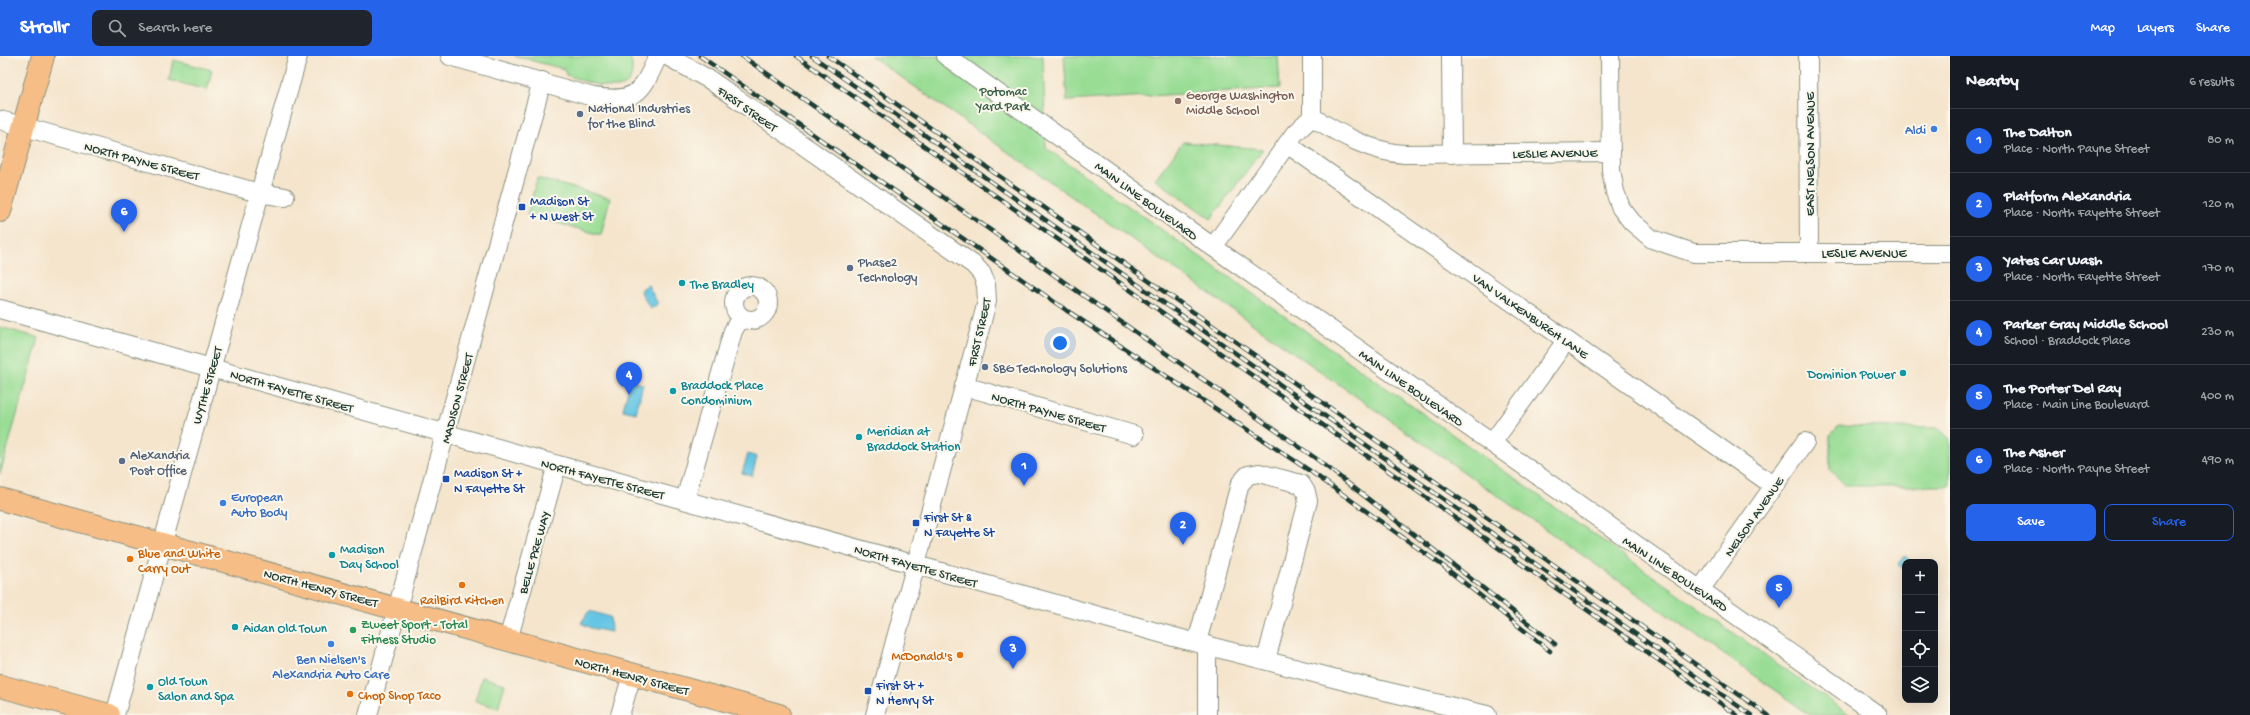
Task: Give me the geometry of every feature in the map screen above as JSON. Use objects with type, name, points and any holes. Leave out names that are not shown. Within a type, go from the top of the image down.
[{"type":"main road","points":[[0,211],[43,56]]},
{"type":"main road","name":"NORTH HENRY STREET","points":[[0,499],[779,715]]},
{"type":"main road","points":[[0,686],[109,715]]},
{"type":"street","name":"WYTHE STREET","points":[[115,715],[298,56]]},
{"type":"street","points":[[450,56],[593,97],[621,100],[633,95],[642,88],[658,56]]},
{"type":"street","name":"FIRST STREET","points":[[667,56],[710,80],[824,162],[930,233],[979,270],[986,285],[987,301],[875,715]]},
{"type":"street","name":"MAIN LINE BOULEVARD","points":[[946,56],[1213,247],[1878,715]]},
{"type":"street","points":[[1213,247],[1295,133],[1316,120],[1312,56]]},
{"type":"street","points":[[1451,56],[1452,154]]},
{"type":"street","points":[[1610,56],[1611,152]]},
{"type":"street","name":"EAST NELSON AVENUE","points":[[1808,56],[1810,252]]},
{"type":"street","name":"MADISON STREET","points":[[368,715],[542,82]]},
{"type":"street","name":"NORTH PAYNE STREET","points":[[0,120],[259,193],[284,197]]},
{"type":"street","name":"LESLIE AVENUE","points":[[1316,120],[1362,143],[1385,152],[1452,154],[1611,152],[1613,182],[1621,208],[1632,222],[1657,241],[1694,253],[1950,253]]},
{"type":"street","name":"VAN VALKENBURGH LANE","points":[[1287,144],[1774,486]]},
{"type":"street","name":"NORTH FAYETTE STREET","points":[[0,309],[1202,644],[1485,714]]},
{"type":"street","points":[[685,500],[733,331],[741,317]]},
{"type":"street","points":[[1492,443],[1566,341]]},
{"type":"street","name":"NORTH PAYNE STREET","points":[[964,386],[1134,435]]},
{"type":"street","name":"NELSON AVENUE","points":[[1700,590],[1805,442]]},
{"type":"street","name":"BELLE PRE WAY","points":[[508,640],[558,465]]},
{"type":"street","points":[[1207,715],[1202,644],[1240,484],[1248,475],[1259,473],[1301,484],[1306,492],[1308,501],[1266,660]]},
{"type":"street","points":[[620,715],[632,675]]},
{"type":"green space","points":[[514,56],[629,56],[632,64],[632,71],[631,77],[627,83],[620,87],[602,86],[566,75],[564,69]]},
{"type":"green space","name":"Potomac Yard Park","points":[[871,56],[1043,56],[1046,148],[1850,715],[1810,715]]},
{"type":"green space","points":[[1064,56],[1278,56],[1280,88],[1067,101]]},
{"type":"green space","points":[[173,60],[212,70],[207,90],[169,80]]},
{"type":"green space","points":[[1183,142],[1263,149],[1211,219],[1155,179]]},
{"type":"green space","points":[[537,178],[610,198],[601,235],[527,215]]},
{"type":"green space","points":[[0,327],[39,338],[0,474]]},
{"type":"green space","points":[[1839,426],[1938,428],[1950,439],[1950,486],[1846,486],[1830,470],[1830,435]]},
{"type":"green space","points":[[482,677],[505,684],[498,708],[475,701]]},
{"type":"water","points":[[648,285],[658,304],[650,309],[640,290]]},
{"type":"water","points":[[630,381],[643,384],[636,413],[623,410]]},
{"type":"water","points":[[748,454],[757,457],[752,476],[742,473]]},
{"type":"water","points":[[1902,560],[1902,568],[1898,565]]},
{"type":"water","points":[[589,611],[610,617],[611,632],[591,628],[581,623]]},
{"type":"railway","points":[[700,56],[1066,310],[1310,471],[1443,566],[1550,651]]},
{"type":"railway","points":[[742,56],[1318,460],[1555,644]]},
{"type":"railway","points":[[796,56],[1737,715]]},
{"type":"railway","points":[[812,56],[1751,715]]},
{"type":"railway","points":[[828,56],[1768,715]]},
{"type":"place","name":"George Washington Middle School","points":[[1178,101]]},
{"type":"place","name":"National Industries for the Blind","points":[[580,114]]},
{"type":"place","name":"Aldi","points":[[1934,129]]},
{"type":"place","name":"Madison St + N West St","points":[[522,207]]},
{"type":"place","name":"The Asher","points":[[124,232]]},
{"type":"place","name":"Phase2 Technology","points":[[850,268]]},
{"type":"place","name":"The Bradley","points":[[682,283]]},
{"type":"place","name":"SBG Technology Solutions","points":[[985,367]]},
{"type":"place","name":"Dominion Power","points":[[1903,373]]},
{"type":"place","name":"Braddock Place Condominium","points":[[673,391]]},
{"type":"place","name":"Parker Gray Middle School","points":[[629,395]]},
{"type":"place","name":"Meridian at Braddock Station","points":[[859,437]]},
{"type":"place","name":"Alexandria Post Office","points":[[122,461]]},
{"type":"place","name":"Madison St + N Fayette St","points":[[446,479]]},
{"type":"place","name":"The Dalton","points":[[1024,486]]},
{"type":"place","name":"European Auto Body","points":[[223,503]]},
{"type":"place","name":"First St & N Fayette St","points":[[916,523]]},
{"type":"place","name":"Platform Alexandria","points":[[1183,545]]},
{"type":"place","name":"Madison Day School","points":[[332,555]]},
{"type":"place","name":"Blue and White Carry Out","points":[[130,559]]},
{"type":"place","name":"RailBird Kitchen","points":[[462,585]]},
{"type":"place","name":"The Porter Del Ray","points":[[1779,608]]},
{"type":"place","name":"Aidan Old Town","points":[[235,627]]},
{"type":"place","name":"Zweet Sport - Total Fitness Studio","points":[[353,630]]},
{"type":"place","name":"Ben Nielsen's Alexandria Auto Care","points":[[331,644]]},
{"type":"place","name":"McDonald's","points":[[960,655]]},
{"type":"place","name":"Yates Car Wash","points":[[1013,669]]},
{"type":"place","name":"Old Town Salon and Spa","points":[[150,687]]},
{"type":"place","name":"First St + N Henry St","points":[[868,691]]},
{"type":"place","name":"Chop Shop Taco","points":[[350,694]]}]
